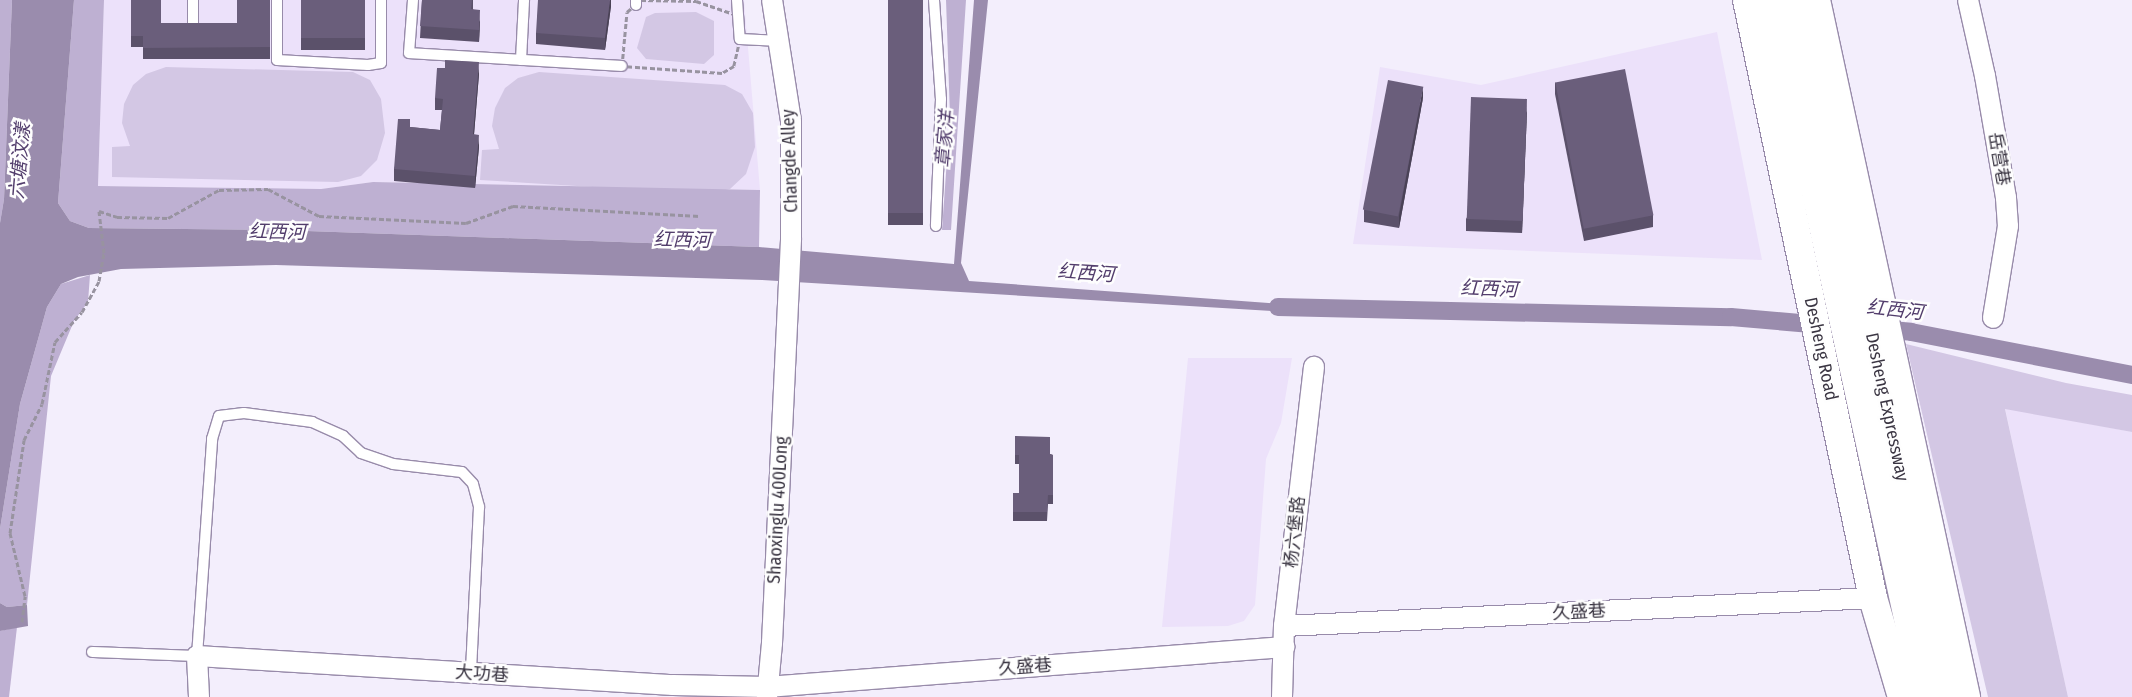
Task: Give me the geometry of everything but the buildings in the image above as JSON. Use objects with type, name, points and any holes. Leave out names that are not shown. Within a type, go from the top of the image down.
[{"type":"main road","name":"Desheng Road","points":[[1747,0],[1873,598],[1902,697]]},
{"type":"main road","name":"Desheng Expressway","points":[[1774,0],[1925,697]]},
{"type":"main road","name":"Desheng Expressway","points":[[1797,0],[1951,697]]},
{"type":"main road","points":[[1816,0],[1966,697]]},
{"type":"street","name":"Changde Alley","points":[[772,0],[780,41],[791,121],[791,238],[787,322]]},
{"type":"street","name":"岳营巷","points":[[1968,0],[1985,76],[2006,198],[2008,226],[1992,318]]},
{"type":"street","name":"Shaoxinglu 400Long","points":[[767,692],[772,643],[787,322]]},
{"type":"street","name":"杨六堡路","points":[[1282,697],[1284,626],[1314,367]]},
{"type":"street","name":"久盛巷","points":[[1284,626],[1873,598]]},
{"type":"street","name":"久盛巷","points":[[767,692],[1284,647]]},
{"type":"street","name":"大功巷","points":[[197,656],[767,692]]},
{"type":"street","points":[[197,656],[199,697]]},
{"type":"lane","points":[[193,0],[193,23]]},
{"type":"lane","points":[[277,0],[277,60],[368,65],[381,63],[381,0]]},
{"type":"lane","points":[[413,0],[409,53],[622,66]]},
{"type":"lane","points":[[521,60],[524,0]]},
{"type":"lane","points":[[737,0],[740,39],[780,41]]},
{"type":"lane","points":[[934,0],[941,99],[936,226]]},
{"type":"lane","points":[[92,652],[197,656],[212,439],[219,416],[244,413],[312,422],[343,436],[361,453],[393,464],[462,472],[473,484],[479,507],[471,673]]},
{"type":"path","points":[[641,0],[696,1],[734,14],[740,39],[734,66],[722,73],[622,66],[627,12],[636,2],[641,0]]},
{"type":"path","points":[[22,622],[25,596],[10,533],[24,440],[42,404],[55,342],[82,312],[99,281],[104,253],[99,211],[117,217],[168,218],[219,190],[268,189],[318,216],[466,223],[512,206],[700,216]]},
{"type":"shaded area","points":[[0,0],[12,0],[4,199],[0,223]]},
{"type":"shaded area","points":[[74,0],[104,0],[98,186],[321,189],[373,182],[760,190],[759,247],[279,230],[89,228],[70,221],[58,203]]},
{"type":"shaded area","points":[[104,0],[744,0],[760,190],[373,182],[321,189],[98,186]]},
{"type":"shaded area","points":[[946,0],[966,0],[951,230],[942,230],[950,116]]},
{"type":"shaded area","points":[[696,12],[714,21],[714,55],[704,64],[646,59],[637,48],[646,17],[655,13]]},
{"type":"shaded area","points":[[1717,32],[1762,260],[1353,244],[1380,67],[1481,85]]},
{"type":"shaded area","points":[[166,67],[353,72],[370,80],[381,99],[385,133],[377,160],[361,176],[338,182],[112,177],[112,147],[130,146],[122,123],[124,104],[133,85],[146,74]]},
{"type":"shaded area","points":[[539,72],[725,85],[742,94],[753,113],[755,147],[746,174],[730,189],[706,194],[480,180],[482,150],[499,149],[492,126],[495,108],[505,88],[518,78]]},
{"type":"shaded area","points":[[90,275],[88,302],[74,321],[51,376],[27,605],[7,607],[0,603],[0,529],[20,404],[47,307],[61,284]]},
{"type":"shaded area","points":[[1906,344],[2066,383],[2132,395],[2132,432],[2005,409],[2068,697],[1988,697]]},
{"type":"shaded area","points":[[1188,358],[1292,358],[1281,423],[1266,459],[1255,605],[1244,621],[1228,626],[1162,627]]},
{"type":"shaded area","points":[[2005,408],[2132,432],[2132,697],[2068,697]]},
{"type":"shaded area","points":[[17,627],[9,697],[0,697],[0,631]]},
{"type":"water","name":"六塘汶漾","points":[[12,0],[74,0],[58,203],[70,221],[89,228],[279,230],[759,247],[954,264],[974,0],[988,0],[961,263],[969,281],[1297,305],[1303,313],[762,280],[276,265],[121,269],[78,277],[61,284],[47,307],[20,404],[0,529],[0,223],[4,199]]},
{"type":"water","points":[[0,603],[7,607],[27,605],[28,626],[0,631]]},
{"type":"waterway","name":"红西河","points":[[1278,307],[1731,317],[1823,325]]},
{"type":"waterway","name":"红西河","points":[[1879,329],[1911,332],[2132,375]]},
{"type":"water label","name":"章家洋","points":[[945,139]]}]
